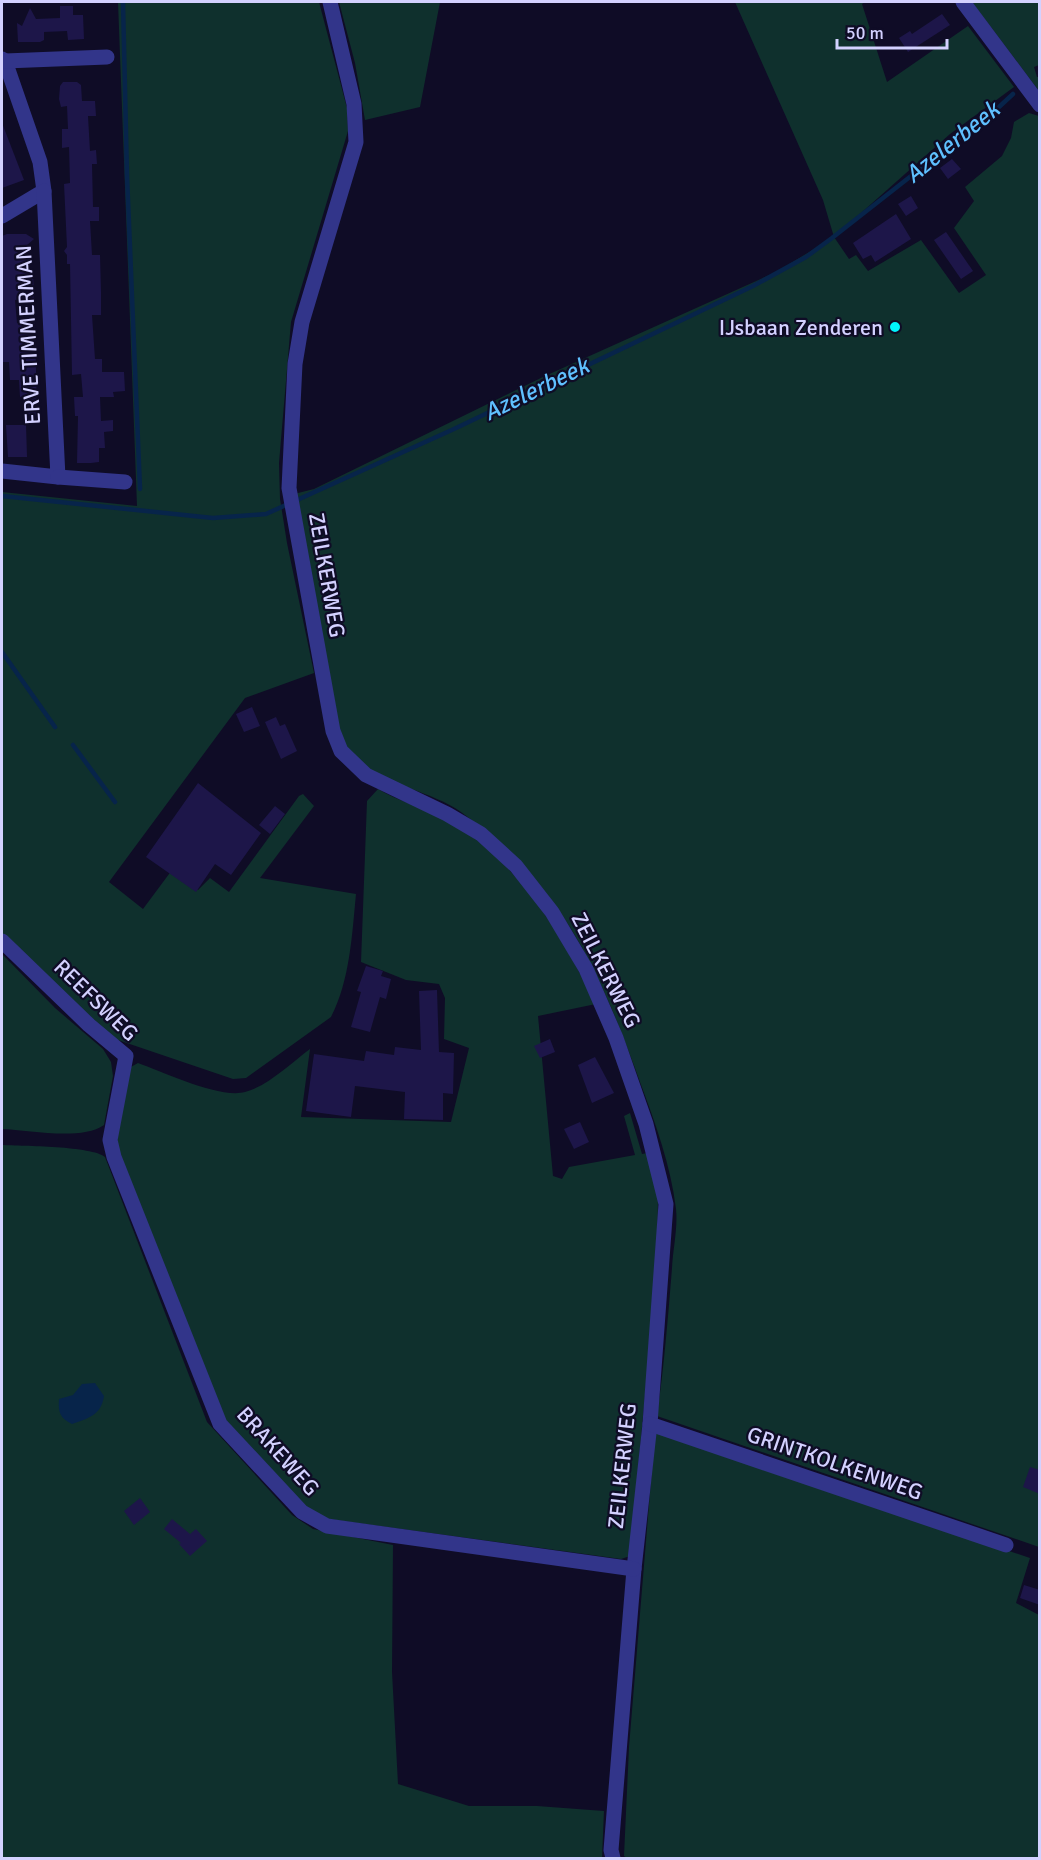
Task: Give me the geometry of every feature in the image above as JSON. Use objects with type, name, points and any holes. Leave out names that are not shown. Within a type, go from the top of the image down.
[{"type":"street","name":"ZEILKERWEG","points":[[330,2],[354,104],[356,142],[302,322],[294,364],[290,499],[333,731],[341,751],[366,775],[447,814],[481,834],[516,866],[552,912],[586,969],[616,1038],[646,1124],[666,1204],[650,1424],[634,1569],[611,1850],[613,1858]]},
{"type":"street","points":[[963,2],[1040,105]]},
{"type":"street","points":[[3,60],[107,57]]},
{"type":"street","name":"ERVE TIMMERMAN","points":[[3,60],[40,162],[44,191],[58,477]]},
{"type":"street","points":[[2,216],[44,191]]},
{"type":"street","points":[[2,471],[125,482]]},
{"type":"street","name":"REEFSWEG","points":[[2,941],[89,1025],[126,1056],[110,1140]]},
{"type":"street","name":"BRAKEWEG","points":[[110,1140],[114,1157],[220,1424],[302,1512],[327,1526],[634,1569]]},
{"type":"street","name":"GRINTKOLKENWEG","points":[[650,1424],[1006,1545]]},
{"type":"green space","points":[[118,2],[319,2],[347,108],[348,131],[291,322],[279,463],[280,499],[287,543],[314,673],[245,698],[109,882],[143,909],[172,870],[198,890],[210,878],[229,892],[299,796],[303,794],[314,806],[260,878],[356,894],[346,973],[331,1017],[246,1078],[233,1079],[115,1039],[2,936],[2,492],[137,506]]},
{"type":"green space","points":[[339,2],[440,2],[420,107],[365,120],[355,63]]},
{"type":"green space","points":[[735,2],[865,2],[862,4],[887,82],[968,26],[1014,87],[950,134],[834,237],[823,200]]},
{"type":"green space","points":[[972,2],[1039,2],[1039,65],[1034,67],[1039,77],[1039,91]]},
{"type":"green space","points":[[1029,113],[1039,116],[1039,1547],[657,1416],[676,1231],[676,1209],[662,1144],[625,1041],[592,966],[573,932],[526,869],[496,840],[461,812],[429,795],[392,782],[375,773],[360,763],[348,750],[340,733],[294,494],[314,489],[545,376],[776,272],[834,237],[849,259],[856,255],[868,271],[921,240],[959,293],[986,275],[954,228],[974,201],[965,187],[1002,156],[1011,138],[1014,122]]},
{"type":"green space","points":[[378,789],[441,817],[468,833],[492,852],[533,898],[567,949],[596,1004],[538,1016],[553,1176],[562,1179],[569,1167],[635,1155],[624,1116],[630,1113],[642,1154],[648,1153],[658,1198],[657,1266],[630,1556],[621,1559],[321,1518],[306,1507],[223,1417],[120,1157],[116,1131],[129,1068],[138,1063],[192,1084],[234,1093],[245,1092],[262,1085],[310,1049],[301,1117],[451,1122],[469,1048],[444,1039],[445,998],[439,984],[406,980],[361,962],[367,801]]},
{"type":"green space","points":[[2,954],[55,1008],[103,1049],[111,1062],[113,1076],[104,1125],[94,1130],[69,1134],[2,1129]]},
{"type":"green space","points":[[2,1145],[72,1149],[98,1153],[105,1157],[207,1422],[292,1515],[313,1529],[393,1545],[392,1672],[398,1784],[469,1806],[537,1806],[604,1811],[602,1858],[2,1858]]},
{"type":"green space","points":[[655,1432],[1030,1558],[1016,1603],[1039,1615],[1039,1858],[627,1858],[624,1856],[629,1747]]},
{"type":"water","points":[[95,1383],[104,1396],[97,1412],[72,1424],[62,1417],[59,1399],[73,1395],[82,1384]]},
{"type":"building","points":[[60,6],[73,6],[73,15],[83,15],[84,39],[68,40],[67,31],[44,32],[44,40],[40,42],[18,42],[17,23],[22,26],[30,8],[36,19],[60,18]]},
{"type":"building","points":[[942,14],[950,25],[908,52],[899,38],[910,31],[912,34]]},
{"type":"building","points":[[63,82],[77,82],[81,85],[82,101],[95,101],[96,116],[88,116],[90,151],[96,150],[97,164],[92,164],[93,207],[99,207],[99,221],[90,221],[92,255],[100,255],[101,315],[92,315],[95,359],[102,359],[102,372],[124,372],[125,391],[113,392],[114,397],[100,397],[101,421],[113,420],[113,431],[104,432],[105,448],[99,448],[99,462],[91,463],[77,463],[78,416],[75,416],[74,397],[83,397],[81,374],[72,375],[70,264],[67,264],[67,255],[64,251],[67,247],[64,184],[70,183],[69,147],[62,148],[62,129],[68,129],[67,106],[61,107],[59,99],[60,86]]},
{"type":"building","points":[[2,123],[24,180],[2,188]]},
{"type":"building","points":[[952,159],[961,169],[948,179],[940,168]]},
{"type":"building","points":[[911,196],[918,208],[906,216],[898,204]]},
{"type":"building","points":[[896,214],[911,239],[875,262],[871,255],[863,259],[853,243]]},
{"type":"building","points":[[946,232],[973,271],[961,279],[934,240]]},
{"type":"building","points":[[26,234],[34,239],[27,245],[29,270],[33,271],[34,298],[15,300],[17,323],[35,323],[37,417],[25,418],[24,396],[20,397],[19,380],[10,380],[9,362],[3,362],[2,236]]},
{"type":"building","points":[[6,425],[26,425],[27,457],[8,457]]},
{"type":"building","points":[[252,707],[260,726],[244,732],[236,714]]},
{"type":"building","points":[[276,717],[280,726],[285,724],[297,751],[281,759],[265,722]]},
{"type":"building","points":[[198,783],[261,833],[231,875],[215,864],[196,892],[146,857]]},
{"type":"building","points":[[275,806],[285,814],[270,834],[259,825]]},
{"type":"building","points":[[366,966],[383,971],[381,976],[391,979],[386,999],[380,997],[370,1032],[351,1027],[361,992],[357,991]]},
{"type":"building","points":[[437,990],[439,1052],[454,1053],[453,1094],[443,1093],[443,1120],[404,1119],[405,1092],[355,1086],[351,1117],[306,1111],[314,1054],[364,1061],[366,1051],[394,1055],[395,1047],[421,1050],[419,991]]},
{"type":"building","points":[[550,1039],[555,1052],[540,1058],[534,1046]]},
{"type":"building","points":[[595,1057],[614,1093],[592,1103],[578,1065]]},
{"type":"building","points":[[580,1122],[589,1142],[574,1149],[564,1129]]},
{"type":"building","points":[[1030,1467],[1040,1470],[1040,1494],[1023,1487]]},
{"type":"building","points":[[140,1498],[150,1512],[134,1525],[124,1511]]},
{"type":"building","points":[[172,1519],[190,1534],[196,1529],[207,1541],[190,1556],[179,1544],[181,1543],[164,1529]]},
{"type":"building","points":[[1024,1585],[1040,1590],[1040,1605],[1020,1598]]},
{"type":"waterway","points":[[123,2],[127,176],[140,489]]},
{"type":"waterway","name":"Azelerbeek","points":[[2,496],[213,518],[266,514],[454,429],[753,286],[806,257],[1013,94]]},
{"type":"waterway","points":[[2,652],[55,727]]},
{"type":"waterway","points":[[73,745],[115,802]]},
{"type":"place","name":"IJsbaan Zenderen","points":[[895,327]]}]
